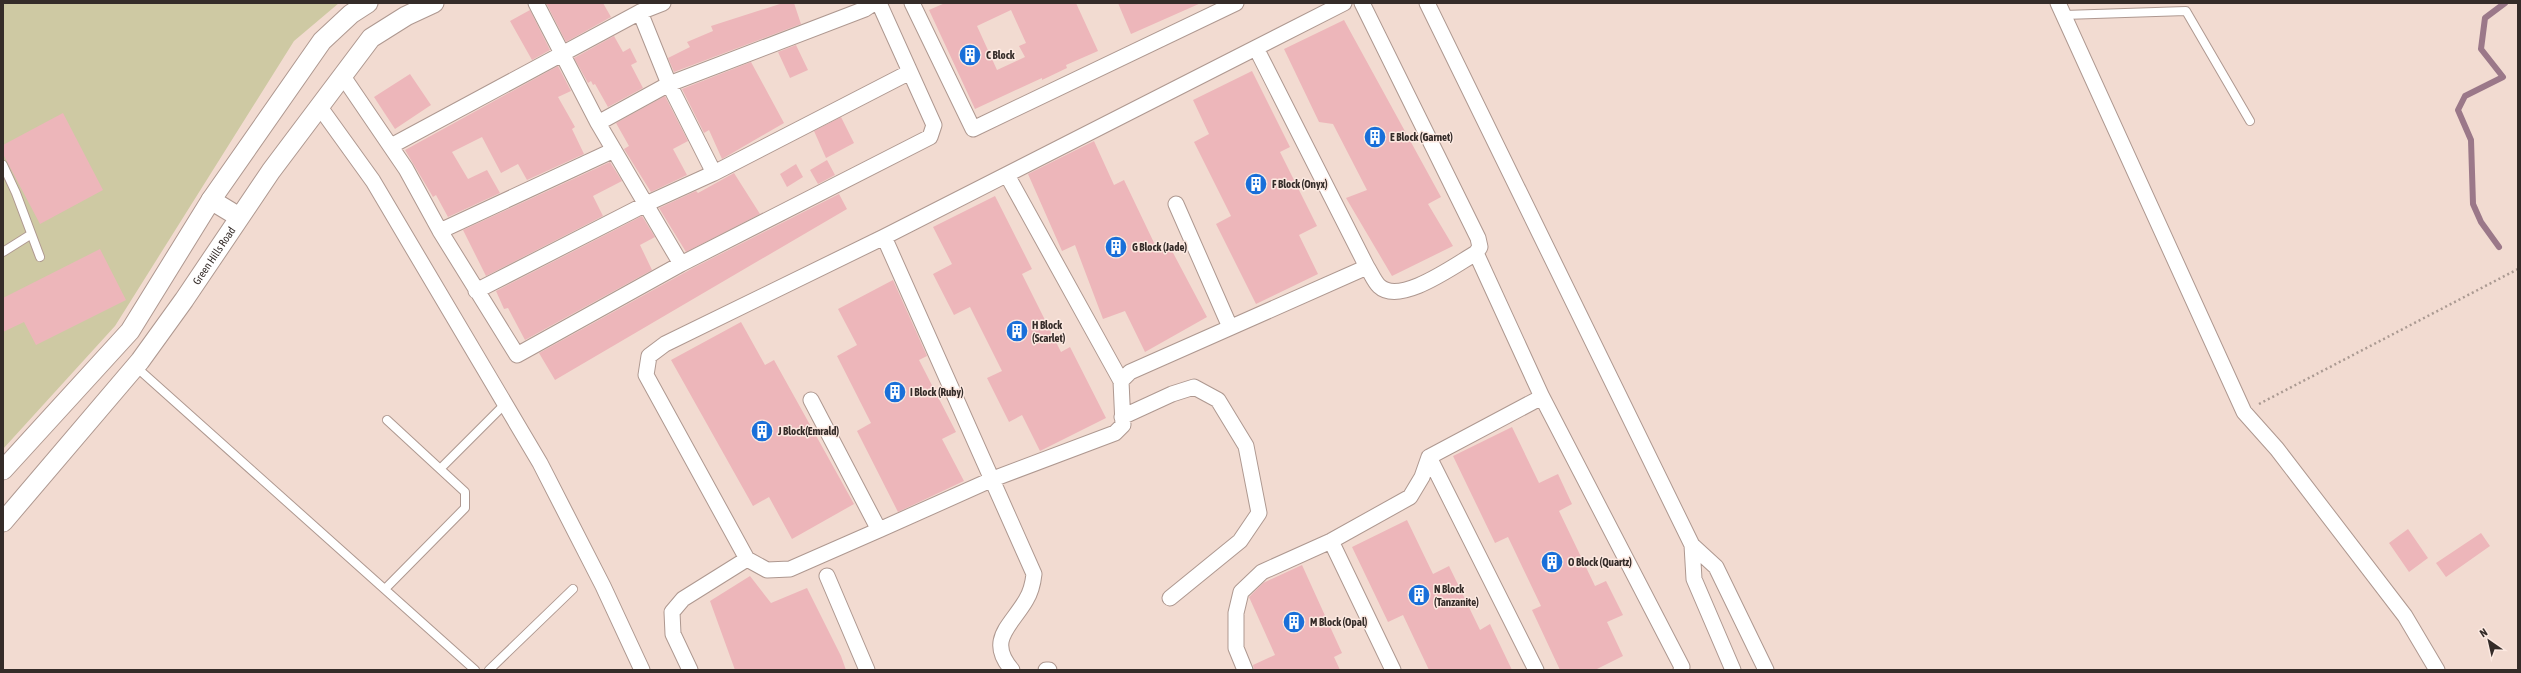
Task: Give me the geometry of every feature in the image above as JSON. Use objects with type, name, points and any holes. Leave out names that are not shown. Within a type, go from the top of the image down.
[{"type":"street","points":[[3,470],[130,331],[211,200],[322,41],[351,14],[368,3]]},
{"type":"street","name":"Green Hills Road","points":[[3,522],[136,366],[184,300],[239,217],[319,106],[371,38],[406,16],[434,3]]},
{"type":"street","points":[[536,3],[598,123],[681,264]]},
{"type":"street","points":[[392,146],[640,12],[663,3]]},
{"type":"street","points":[[598,123],[669,84],[865,9],[874,3]]},
{"type":"street","points":[[342,75],[392,146],[440,231],[517,355],[681,264],[930,137],[934,125],[879,3]]},
{"type":"street","points":[[912,3],[973,129],[1236,3]]},
{"type":"street","points":[[1007,174],[1121,381],[1123,425],[1115,433],[993,479],[790,569],[767,570],[747,559],[646,375],[648,356],[665,344],[884,237],[1007,174],[1256,48],[1323,8],[1344,3]]},
{"type":"street","points":[[1256,48],[1367,267],[1379,286],[1393,293],[1410,290],[1476,253],[1480,247],[1478,238],[1362,3]]},
{"type":"street","points":[[1427,3],[1692,545],[1716,567],[1766,670]]},
{"type":"street","points":[[2061,9],[2244,412],[2277,449],[2405,616],[2437,670]]},
{"type":"street","points":[[640,12],[669,84],[714,173]]},
{"type":"street","points":[[476,291],[646,204],[714,173],[910,72]]},
{"type":"street","points":[[319,106],[373,181],[540,463],[603,586],[642,670]]},
{"type":"street","points":[[440,231],[614,150]]},
{"type":"street","points":[[211,200],[239,217]]},
{"type":"street","points":[[1176,204],[1230,327]]},
{"type":"street","points":[[884,237],[1034,574],[1032,586],[1026,601],[1005,629],[1000,646],[1006,663],[1012,670]]},
{"type":"street","points":[[1476,253],[1542,397],[1682,667],[1681,670]]},
{"type":"street","points":[[1121,381],[1130,372],[1367,267]]},
{"type":"street","points":[[1122,417],[1172,394],[1194,387],[1218,400],[1246,446],[1259,513],[1240,541],[1170,598]]},
{"type":"street","points":[[1245,670],[1236,648],[1236,613],[1241,592],[1262,572],[1331,541],[1410,496],[1422,477],[1429,457],[1542,397]]},
{"type":"street","points":[[811,400],[879,530]]},
{"type":"street","points":[[1429,457],[1536,670]]},
{"type":"street","points":[[1331,541],[1393,670]]},
{"type":"street","points":[[1692,545],[1694,579],[1733,670]]},
{"type":"street","points":[[690,670],[673,634],[672,612],[683,599],[747,559]]},
{"type":"street","points":[[827,576],[867,670]]},
{"type":"lane","points":[[2061,9],[2186,11],[2250,121]]},
{"type":"lane","points":[[3,165],[16,193],[30,235],[40,257]]},
{"type":"lane","points":[[3,252],[30,235]]},
{"type":"lane","points":[[136,366],[475,670]]},
{"type":"lane","points":[[441,468],[505,404]]},
{"type":"lane","points":[[385,589],[465,508],[465,492],[441,468],[387,420]]},
{"type":"lane","points":[[489,670],[573,589]]},
{"type":"path","points":[[2244,412],[2518,268]]},
{"type":"shaded area","points":[[3,3],[339,3],[294,41],[115,326],[3,449]]},
{"type":"building","points":[[546,3],[603,3],[611,17],[566,42]]},
{"type":"building","points":[[783,3],[794,3],[801,24],[674,72],[668,58],[690,47],[687,42],[713,31],[711,26]]},
{"type":"building","name":"C Block","points":[[945,3],[1076,3],[1098,51],[1066,65],[1067,68],[1042,80],[1042,78],[975,109],[929,10]],"holes":[[[1011,10],[1026,43],[1019,46],[1025,57],[997,70],[977,26]]]},
{"type":"building","points":[[1118,3],[1201,3],[1131,34]]},
{"type":"building","points":[[530,10],[550,50],[532,60],[510,21]]},
{"type":"building","name":"E Block (Garnet)","points":[[1344,20],[1441,197],[1428,204],[1453,246],[1392,276],[1346,198],[1367,190],[1333,124],[1319,122],[1284,49]]},
{"type":"building","points":[[614,36],[623,52],[630,48],[637,62],[631,65],[643,88],[608,107],[595,84],[593,85],[591,81],[588,83],[574,58]]},
{"type":"building","points":[[796,45],[808,70],[790,78],[778,52]]},
{"type":"building","points":[[751,62],[784,123],[722,159],[709,130],[704,133],[682,89]]},
{"type":"building","points":[[558,66],[571,91],[558,97],[575,127],[572,129],[584,154],[527,180],[518,164],[501,173],[482,137],[452,152],[468,179],[487,170],[500,193],[448,217],[436,195],[433,197],[405,150]]},
{"type":"building","name":"F Block (Onyx)","points":[[1252,71],[1290,147],[1280,152],[1317,226],[1299,235],[1318,274],[1256,304],[1216,224],[1231,216],[1194,142],[1209,134],[1193,100]]},
{"type":"building","points":[[410,74],[431,105],[395,129],[374,97]]},
{"type":"building","points":[[665,96],[688,141],[673,149],[687,175],[651,192],[624,149],[629,146],[616,123]]},
{"type":"building","points":[[63,113],[103,190],[40,224],[3,154],[3,145]]},
{"type":"building","points":[[841,117],[854,143],[826,158],[814,131]]},
{"type":"building","name":"G Block (Jade)","points":[[1094,141],[1114,185],[1124,180],[1157,249],[1171,249],[1207,317],[1145,352],[1125,311],[1103,319],[1075,245],[1062,251],[1028,174]]},
{"type":"building","points":[[827,160],[835,175],[818,184],[810,170]]},
{"type":"building","points":[[610,162],[622,181],[593,196],[603,216],[486,276],[463,230]]},
{"type":"building","points":[[796,164],[803,177],[787,187],[780,174]]},
{"type":"building","points":[[734,173],[760,214],[686,252],[659,208],[696,191],[698,193]]},
{"type":"building","points":[[839,194],[847,209],[555,380],[539,353],[693,268]]},
{"type":"building","name":"H Block (Scarlet)","points":[[995,196],[1032,269],[1022,274],[1061,352],[1070,347],[1106,418],[1040,451],[1022,415],[1009,422],[987,378],[1002,371],[970,307],[954,315],[933,274],[952,264],[933,227]]},
{"type":"building","points":[[642,216],[655,237],[640,245],[652,270],[525,340],[508,308],[504,309],[496,291]]},
{"type":"building","points":[[100,249],[126,300],[36,345],[24,322],[3,332],[3,298]]},
{"type":"building","name":"I Block (Ruby)","points":[[893,280],[927,356],[919,360],[956,432],[942,439],[964,481],[898,512],[857,431],[871,423],[837,356],[857,345],[838,309]]},
{"type":"building","name":"J Block(Emrald)","points":[[741,322],[765,365],[774,360],[854,504],[792,539],[769,497],[753,506],[671,360]]},
{"type":"building","name":"O Block (Quartz)","points":[[1512,427],[1539,483],[1558,474],[1572,504],[1559,511],[1595,586],[1606,581],[1623,615],[1607,622],[1623,656],[1595,670],[1560,670],[1532,610],[1541,606],[1508,537],[1495,543],[1453,456]]},
{"type":"building","name":"N Block (Tanzanite)","points":[[1407,520],[1433,574],[1449,566],[1480,630],[1490,624],[1512,670],[1429,670],[1403,615],[1388,622],[1352,547]]},
{"type":"building","points":[[2408,529],[2428,558],[2409,572],[2389,543]]},
{"type":"building","points":[[2481,533],[2490,546],[2446,577],[2436,563]]},
{"type":"building","name":"M Block (Opal)","points":[[1302,565],[1342,653],[1334,657],[1340,670],[1254,670],[1253,665],[1275,655],[1249,597],[1263,583]]},
{"type":"building","points":[[750,576],[771,603],[807,588],[841,656],[846,670],[735,670],[710,601]]},
{"type":"waterway","points":[[2499,247],[2481,222],[2473,204],[2471,140],[2458,110],[2465,96],[2503,77],[2481,49],[2485,18],[2505,3]]},
{"type":"place","name":"C Block","points":[[970,55]]},
{"type":"place","name":"E Block (Garnet)","points":[[1375,137]]},
{"type":"place","name":"F Block (Onyx)","points":[[1256,184]]},
{"type":"place","name":"G Block (Jade)","points":[[1116,247]]},
{"type":"place","name":"H Block (Scarlet)","points":[[1017,331]]},
{"type":"place","name":"I Block (Ruby)","points":[[895,392]]},
{"type":"place","name":"J Block(Emrald)","points":[[762,431]]},
{"type":"place","name":"O Block (Quartz)","points":[[1552,562]]},
{"type":"place","name":"N Block (Tanzanite)","points":[[1419,595]]},
{"type":"place","name":"M Block (Opal)","points":[[1294,622]]}]
